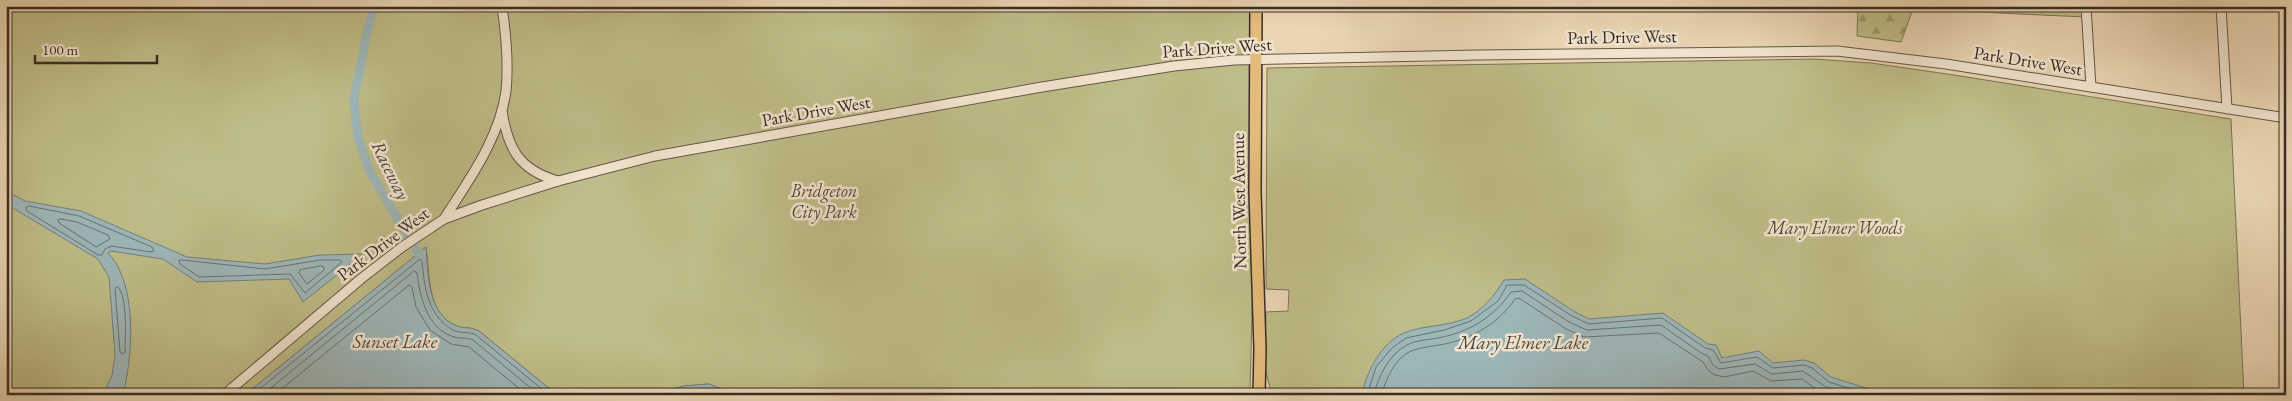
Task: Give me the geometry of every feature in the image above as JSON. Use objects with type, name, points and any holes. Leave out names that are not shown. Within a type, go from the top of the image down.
[{"type":"main road","name":"North West Avenue","points":[[1256,6],[1259,395]]},
{"type":"street","points":[[444,219],[484,152],[502,108],[506,80],[502,6]]},
{"type":"street","points":[[2086,6],[2091,87]]},
{"type":"street","points":[[2221,6],[2227,109]]},
{"type":"street","name":"Park Drive West","points":[[224,395],[362,278],[414,238],[444,219],[558,181],[655,156],[1042,87],[1174,66],[1256,60],[1737,51],[1837,51],[1922,60],[2286,118]]},
{"type":"street","points":[[502,108],[507,136],[514,153],[531,171],[558,181]]},
{"type":"green space","name":"Bridgeton City Park","points":[[6,6],[1256,6],[1255,192],[1250,395],[735,395],[709,384],[684,386],[650,395],[557,395],[479,331],[457,326],[440,313],[431,292],[426,247],[245,395],[6,395]]},
{"type":"green space","points":[[1858,6],[2084,6],[2085,17],[1913,9],[1901,42],[1857,36]]},
{"type":"green space","name":"Mary Elmer Woods","points":[[1814,59],[1871,63],[2231,119],[2244,395],[1274,395],[1265,365],[1266,312],[1288,311],[1289,290],[1266,289],[1267,68]]},
{"type":"water","points":[[6,191],[25,201],[81,211],[187,257],[265,264],[320,255],[363,254],[303,302],[289,279],[197,282],[163,259],[111,251],[108,253],[118,267],[128,298],[131,331],[129,365],[123,395],[103,395],[112,375],[115,355],[109,277],[98,259],[6,204]]},
{"type":"water","name":"Sunset Lake","points":[[426,247],[431,292],[440,313],[457,326],[479,331],[557,395],[245,395]]},
{"type":"water","name":"Mary Elmer Lake","points":[[1525,279],[1589,319],[1663,313],[1708,344],[1716,345],[1722,358],[1759,351],[1773,363],[1804,360],[1814,363],[1831,377],[1872,390],[1877,395],[1362,395],[1367,377],[1376,359],[1388,344],[1396,338],[1411,330],[1451,323],[1467,318],[1488,302],[1504,280]]},
{"type":"water","points":[[709,384],[735,395],[650,395],[684,386]]},
{"type":"waterway","name":"Raceway","points":[[375,6],[368,27],[354,99],[358,138],[370,172],[418,253]]}]
